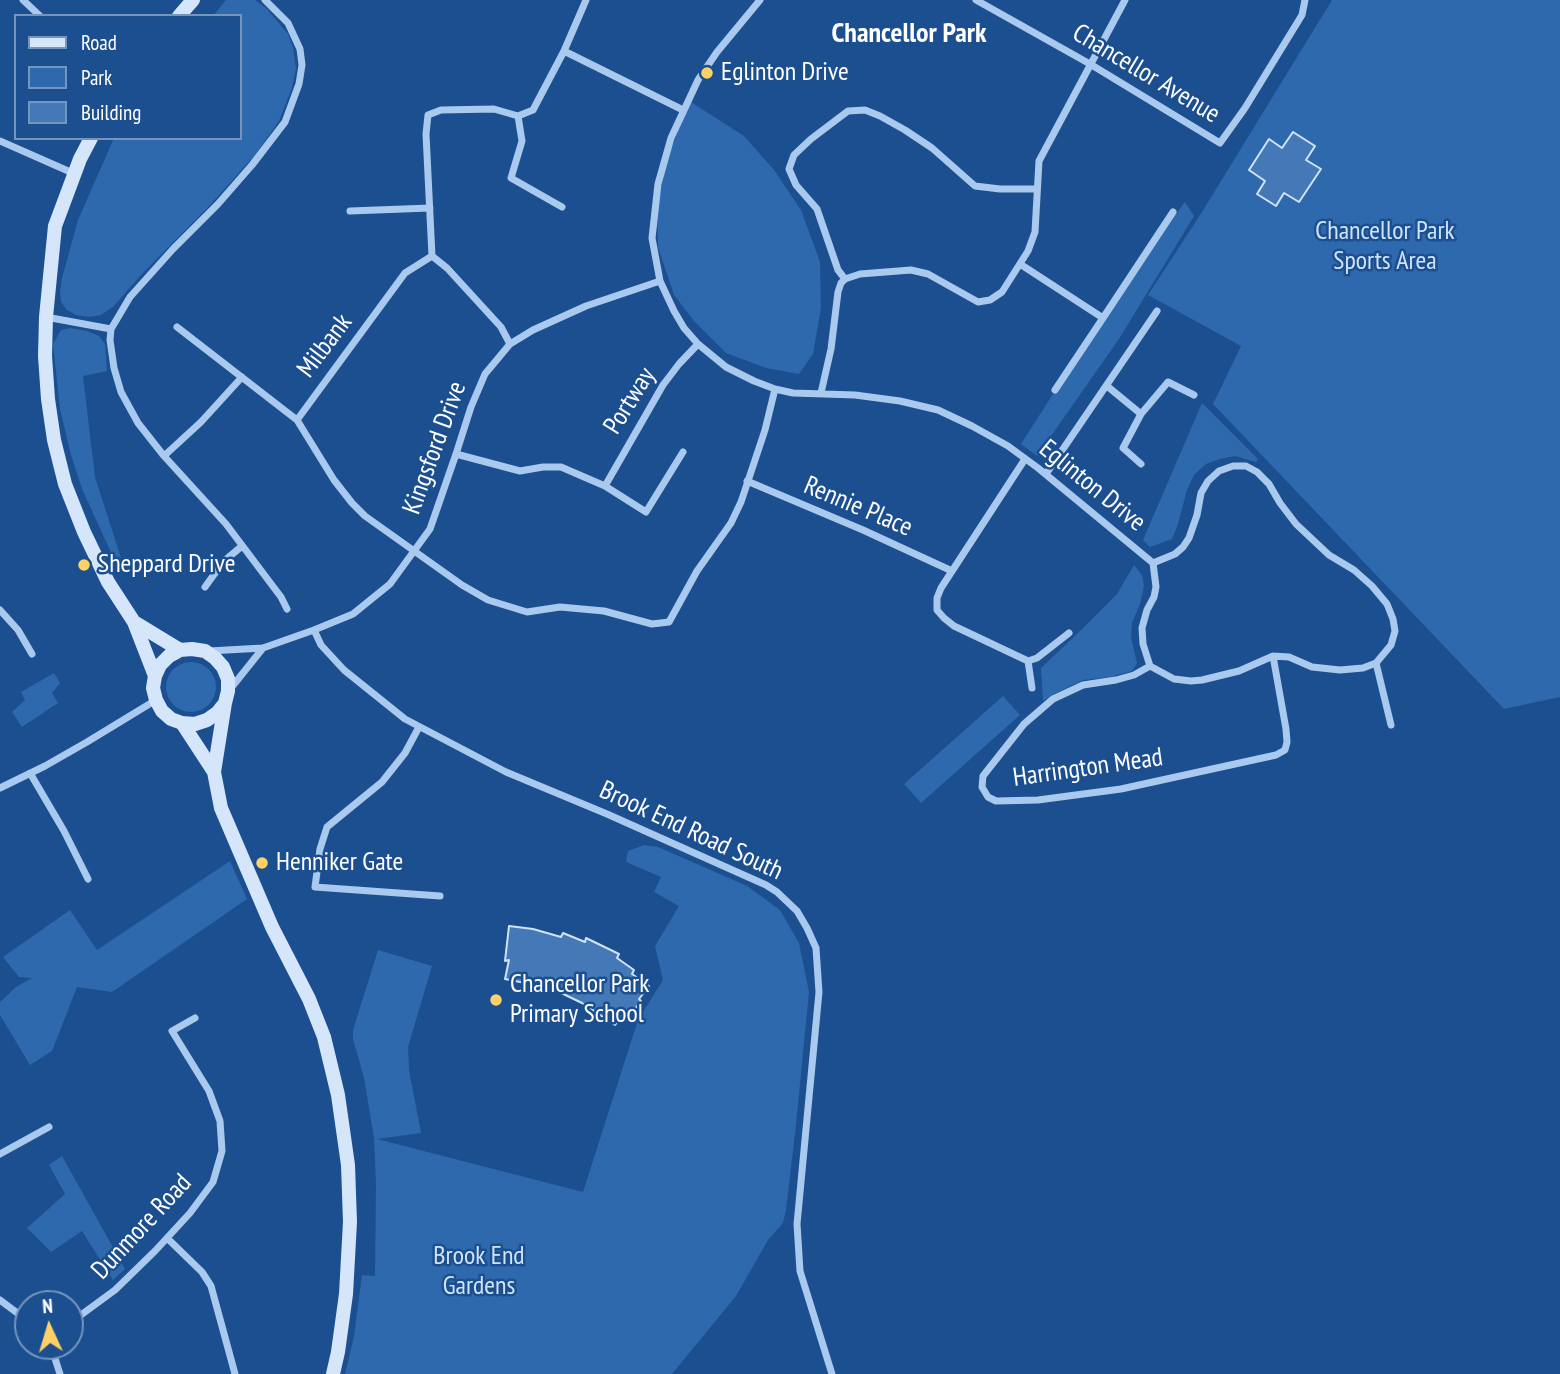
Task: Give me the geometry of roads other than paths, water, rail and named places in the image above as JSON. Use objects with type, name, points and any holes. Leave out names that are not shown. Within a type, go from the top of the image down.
[{"type":"street","points":[[23,0],[38,14]]},
{"type":"street","points":[[181,14],[194,0]]},
{"type":"street","points":[[265,0],[288,23],[300,48],[302,65],[299,84],[285,122],[218,204],[130,298],[111,328],[110,340],[121,392],[138,423],[242,546],[287,609]]},
{"type":"street","points":[[510,344],[501,327],[447,268],[432,256],[426,134],[428,115],[442,110],[494,109],[518,116],[533,110],[564,51],[586,0]]},
{"type":"street","name":"Eglinton Drive","points":[[760,0],[698,79],[671,138],[658,184],[652,238],[660,281],[674,311],[698,344],[726,367],[754,381],[793,393],[855,395],[900,401],[937,410],[1008,446],[1046,474],[1153,563],[1156,587],[1142,628],[1143,644],[1150,666]]},
{"type":"street","name":"Chancellor Avenue","points":[[976,0],[1090,64],[1220,143],[1245,108],[1302,15],[1305,0]]},
{"type":"street","points":[[821,393],[831,349],[838,292],[845,279],[860,274],[911,270],[928,274],[978,302],[990,300],[1002,292],[1028,251],[1035,232],[1040,160],[1125,0]]},
{"type":"street","points":[[564,51],[683,110]]},
{"type":"street","points":[[845,279],[838,270],[817,209],[796,185],[789,169],[794,155],[848,111],[865,110],[905,130],[932,148],[975,186],[1000,189],[1037,188]]},
{"type":"street","points":[[518,116],[523,141],[511,178],[562,207]]},
{"type":"street","points":[[89,140],[55,226],[46,317],[48,399],[54,440],[65,484],[108,582],[134,622],[155,676]]},
{"type":"street","points":[[0,141],[75,174]]},
{"type":"street","points":[[350,211],[430,208]]},
{"type":"street","points":[[1055,390],[1173,212]]},
{"type":"street","name":"Milbank","points":[[296,420],[405,273],[432,256]]},
{"type":"street","points":[[1020,264],[1103,318]]},
{"type":"street","name":"Kingsford Drive","points":[[205,651],[263,648],[353,614],[363,606],[390,584],[430,529],[471,407],[485,374],[510,344],[533,330],[586,306],[660,281]]},
{"type":"street","points":[[1046,474],[1157,311]]},
{"type":"street","points":[[46,317],[111,328]]},
{"type":"street","points":[[177,327],[296,420],[334,480],[365,516],[462,585],[488,600],[527,612],[560,607],[604,611],[652,624],[669,622],[697,571],[731,523],[741,502],[765,430],[775,389]]},
{"type":"street","name":"Portway","points":[[605,486],[663,385],[698,344]]},
{"type":"street","points":[[164,456],[201,422],[242,377]]},
{"type":"street","points":[[1141,464],[1123,448],[1141,414],[1168,382],[1194,395]]},
{"type":"street","points":[[1107,386],[1141,414]]},
{"type":"street","points":[[456,454],[520,471],[561,467],[605,486],[646,512],[683,453]]},
{"type":"street","points":[[1025,459],[941,588],[937,598],[937,610],[954,626],[1028,661],[1037,658],[1069,634]]},
{"type":"street","name":"Eglinton Drive","points":[[1153,563],[1175,554],[1183,547],[1189,538],[1201,493],[1208,481],[1219,471],[1233,466],[1246,466],[1258,472],[1269,484],[1296,524],[1329,555],[1354,570],[1387,604],[1395,631],[1391,645],[1376,663]]},
{"type":"street","name":"Rennie Place","points":[[747,481],[952,571]]},
{"type":"street","points":[[205,587],[223,562],[242,546]]},
{"type":"street","points":[[0,610],[18,630],[32,654]]},
{"type":"street","points":[[134,622],[180,650]]},
{"type":"street","name":"Brook End Road South","points":[[314,630],[321,645],[345,670],[405,719],[506,772],[766,885],[787,901],[804,922],[816,948],[819,992],[797,1224],[800,1271],[832,1374]]},
{"type":"street","points":[[263,648],[226,697],[217,713],[207,720],[195,724],[171,719],[162,711],[153,688],[160,665],[180,650],[205,651],[223,667],[228,679],[226,697],[214,772],[220,808],[324,1037],[338,1095],[348,1165],[350,1222],[346,1293],[333,1374]]},
{"type":"street","points":[[1150,666],[1174,679],[1191,681],[1239,671],[1273,656],[1289,657],[1312,667],[1340,670],[1363,668],[1376,663],[1391,725]]},
{"type":"street","name":"Harrington Mead","points":[[1150,666],[1116,680],[1083,685],[1053,699],[1024,724],[983,776],[982,787],[988,797],[996,801],[1038,800],[1121,789],[1276,755],[1285,750],[1287,742],[1273,656]]},
{"type":"street","points":[[1028,661],[1032,688]]},
{"type":"street","points":[[0,788],[87,742],[156,700]]},
{"type":"street","points":[[183,723],[214,772]]},
{"type":"street","points":[[419,727],[405,753],[382,782],[327,827],[320,849],[315,887],[440,896]]},
{"type":"street","points":[[30,773],[88,879]]},
{"type":"street","name":"Dunmore Road","points":[[84,1313],[116,1290],[167,1238],[190,1213],[212,1182],[222,1151],[220,1121],[209,1091],[172,1031],[195,1018]]},
{"type":"street","points":[[0,1154],[49,1127]]},
{"type":"street","points":[[167,1238],[202,1272],[211,1286],[235,1374]]},
{"type":"place","name":"Eglinton Drive","points":[[707,73]]},
{"type":"place","name":"Sheppard Drive","points":[[84,565]]},
{"type":"place","name":"Henniker Gate","points":[[262,863]]},
{"type":"place","name":"Chancellor Park Primary School","points":[[496,1000]]},
{"type":"district","name":"Chancellor Park","points":[[909,34]]},
{"type":"park label","name":"Chancellor Park Sports Area","points":[[1385,247]]},
{"type":"park label","name":"Brook End Gardens","points":[[479,1272]]}]
